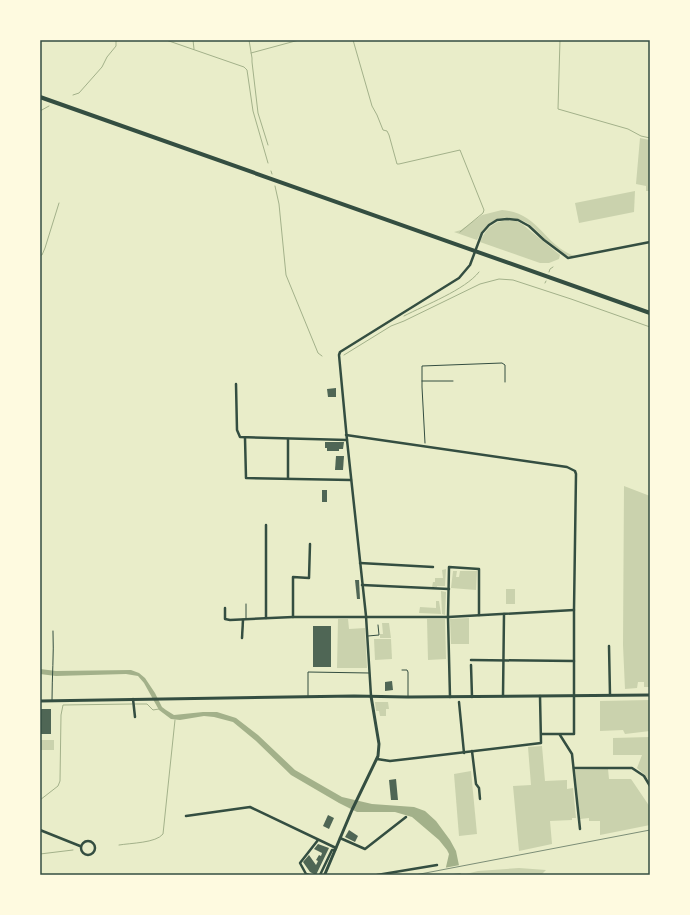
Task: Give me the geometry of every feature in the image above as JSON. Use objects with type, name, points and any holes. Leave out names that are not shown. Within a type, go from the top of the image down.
[{"type":"main road","points":[[40,97],[650,314]]},
{"type":"street","points":[[325,874],[352,810],[377,759],[379,751],[371,696],[368,636],[346,435],[339,355],[340,352],[459,278],[470,264],[482,233],[489,225],[497,220],[518,220],[529,226],[544,240],[568,258],[650,242]]},
{"type":"street","points":[[236,384],[237,430],[240,437],[347,440]]},
{"type":"street","points":[[346,435],[566,467],[575,471],[574,734],[542,734]]},
{"type":"street","points":[[245,438],[246,478],[351,480]]},
{"type":"street","points":[[288,439],[288,478]]},
{"type":"street","points":[[266,525],[266,618]]},
{"type":"street","points":[[293,617],[293,578],[309,578],[310,544]]},
{"type":"street","points":[[360,563],[433,567]]},
{"type":"street","points":[[450,697],[448,617],[449,567],[479,569],[479,615]]},
{"type":"street","points":[[362,585],[449,589]]},
{"type":"street","points":[[225,608],[225,619],[230,620],[293,617],[448,617],[574,610]]},
{"type":"street","points":[[503,696],[504,614]]},
{"type":"street","points":[[242,638],[244,620]]},
{"type":"street","points":[[609,646],[610,695]]},
{"type":"street","points":[[471,660],[574,661]]},
{"type":"street","points":[[471,666],[472,696]]},
{"type":"street","points":[[40,701],[133,703],[149,699],[371,696],[450,697],[650,695]]},
{"type":"street","points":[[377,759],[390,761],[539,744],[541,743],[542,734],[540,696]]},
{"type":"street","points":[[459,702],[464,753]]},
{"type":"street","points":[[133,703],[135,717]]},
{"type":"street","points":[[560,734],[572,754],[580,829]]},
{"type":"street","points":[[472,752],[476,784],[479,788],[480,799]]},
{"type":"street","points":[[574,768],[632,768],[644,776],[650,786]]},
{"type":"street","points":[[186,816],[250,807],[335,849]]},
{"type":"street","points":[[340,838],[364,849],[406,817]]},
{"type":"street","points":[[40,830],[80,846]]},
{"type":"street","points":[[309,875],[306,874],[300,863],[318,840]]},
{"type":"street","points":[[90,841],[94,845],[95,851],[92,854],[86,855],[81,852],[80,846],[84,842],[90,841]]},
{"type":"street","points":[[320,875],[332,850],[335,849]]},
{"type":"street","points":[[377,875],[437,865]]},
{"type":"lane","points":[[244,620],[246,604]]},
{"type":"lane","points":[[368,636],[379,635],[378,625]]},
{"type":"lane","points":[[52,701],[52,670],[54,660],[53,631]]},
{"type":"lane","points":[[402,670],[407,670],[408,672],[408,697]]},
{"type":"lane","points":[[308,697],[308,672],[370,673]]},
{"type":"path","points":[[426,447],[421,381],[422,366],[502,362],[505,364],[505,382]]},
{"type":"path","points":[[421,381],[453,382]]},
{"type":"shaded area","points":[[640,138],[650,140],[650,191],[646,191],[646,186],[636,184]]},
{"type":"shaded area","points":[[635,191],[634,212],[579,223],[575,203]]},
{"type":"shaded area","points":[[502,210],[514,212],[533,222],[554,244],[574,256],[568,256],[562,253],[529,224],[516,219],[502,218],[490,223],[481,232],[477,240],[454,232],[461,230],[482,215]]},
{"type":"shaded area","points":[[502,221],[516,221],[522,224],[560,255],[559,259],[549,263],[540,263],[480,242],[488,228]]},
{"type":"shaded area","points":[[624,486],[650,496],[650,687],[644,687],[644,682],[638,682],[637,688],[625,689],[623,645]]},
{"type":"shaded area","points":[[446,569],[445,586],[432,587],[433,582],[435,582],[435,578],[443,578],[442,570]]},
{"type":"shaded area","points":[[453,571],[457,571],[456,577],[459,577],[460,571],[477,571],[476,590],[451,588]]},
{"type":"shaded area","points":[[506,589],[515,589],[515,604],[506,604]]},
{"type":"shaded area","points":[[441,591],[446,592],[445,615],[442,614]]},
{"type":"shaded area","points":[[436,601],[439,601],[441,614],[419,613],[420,607],[436,608]]},
{"type":"shaded area","points":[[469,618],[469,644],[451,644],[450,619]]},
{"type":"shaded area","points":[[338,619],[348,619],[349,629],[365,628],[367,668],[337,668]]},
{"type":"shaded area","points":[[427,619],[445,619],[446,659],[428,660]]},
{"type":"shaded area","points":[[382,623],[389,623],[391,638],[380,638],[380,634],[383,634]]},
{"type":"shaded area","points":[[374,639],[391,639],[392,659],[375,660]]},
{"type":"shaded area","points":[[40,669],[56,671],[131,670],[139,673],[145,678],[162,707],[174,715],[217,712],[236,718],[258,735],[295,770],[342,797],[372,804],[414,807],[425,811],[436,821],[450,840],[456,851],[461,875],[445,875],[449,854],[447,850],[439,840],[412,817],[395,812],[357,812],[339,803],[291,775],[256,741],[233,722],[204,716],[180,720],[171,719],[159,710],[144,683],[138,676],[126,674],[56,676],[40,674]]},
{"type":"shaded area","points":[[650,700],[650,731],[625,734],[623,730],[600,731],[600,701]]},
{"type":"shaded area","points":[[375,702],[388,702],[389,709],[386,709],[386,716],[380,716],[379,711],[376,711]]},
{"type":"shaded area","points":[[650,737],[650,782],[637,768],[642,755],[613,755],[613,738]]},
{"type":"shaded area","points":[[40,740],[54,740],[54,750],[40,750]]},
{"type":"shaded area","points":[[542,746],[545,781],[567,780],[567,789],[573,788],[576,818],[572,818],[572,820],[550,821],[552,844],[519,851],[513,786],[531,785],[528,747]]},
{"type":"shaded area","points":[[608,769],[609,779],[631,779],[650,807],[650,825],[600,835],[600,821],[589,821],[589,818],[580,819],[575,770]]},
{"type":"shaded area","points":[[471,771],[477,834],[459,836],[454,774]]},
{"type":"shaded area","points":[[519,868],[546,870],[541,875],[462,875],[478,871]]},
{"type":"pier","points":[[460,865],[462,873],[445,875],[444,868]]},
{"type":"building","points":[[336,388],[336,397],[328,397],[327,389]]},
{"type":"building","points":[[325,442],[344,442],[343,449],[339,449],[339,451],[327,451],[327,448],[325,448]]},
{"type":"building","points":[[336,456],[344,456],[343,470],[335,470]]},
{"type":"building","points":[[322,490],[327,490],[327,502],[322,502]]},
{"type":"building","points":[[355,580],[359,580],[360,599],[357,599]]},
{"type":"building","points":[[313,626],[331,626],[331,667],[313,667]]},
{"type":"building","points":[[392,681],[393,690],[385,691],[385,682]]},
{"type":"building","points":[[40,709],[51,709],[51,734],[41,734]]},
{"type":"building","points":[[396,779],[398,800],[391,800],[389,780]]},
{"type":"building","points":[[328,815],[334,818],[329,829],[323,826]]},
{"type":"building","points":[[349,830],[358,836],[355,842],[345,837]]},
{"type":"building","points":[[318,844],[329,848],[316,875],[310,872],[303,862],[309,855],[316,865],[318,861],[316,860],[322,853],[314,849]]},
{"type":"waterway","points":[[73,95],[79,93],[102,67],[107,57],[116,46],[116,40]]},
{"type":"waterway","points":[[166,40],[244,67],[247,70],[253,111],[268,163]]},
{"type":"waterway","points":[[193,40],[194,49]]},
{"type":"waterway","points":[[249,40],[258,113],[268,145]]},
{"type":"waterway","points":[[251,53],[299,40]]},
{"type":"waterway","points":[[353,40],[372,106],[383,130],[387,131],[389,135],[397,164],[460,150],[484,210],[483,213],[460,232]]},
{"type":"waterway","points":[[560,40],[558,109],[628,129],[641,136],[650,138]]},
{"type":"waterway","points":[[40,111],[49,106]]},
{"type":"waterway","points":[[275,186],[279,204],[286,275],[318,353],[322,356]]},
{"type":"waterway","points":[[40,255],[42,255],[45,248],[59,203]]},
{"type":"waterway","points":[[549,272],[553,267]]},
{"type":"waterway","points":[[404,316],[455,291],[473,279],[479,272]]},
{"type":"waterway","points":[[344,355],[391,326],[480,284],[499,279],[513,280],[650,327]]},
{"type":"waterway","points":[[40,800],[58,786],[60,781],[61,715],[63,705],[132,704]]},
{"type":"waterway","points":[[135,704],[147,704],[153,710],[159,709]]},
{"type":"waterway","points":[[119,845],[149,841],[160,837],[163,834],[175,720]]},
{"type":"waterway","points":[[40,854],[73,850]]},
{"type":"railway","points":[[415,875],[650,830]]}]
